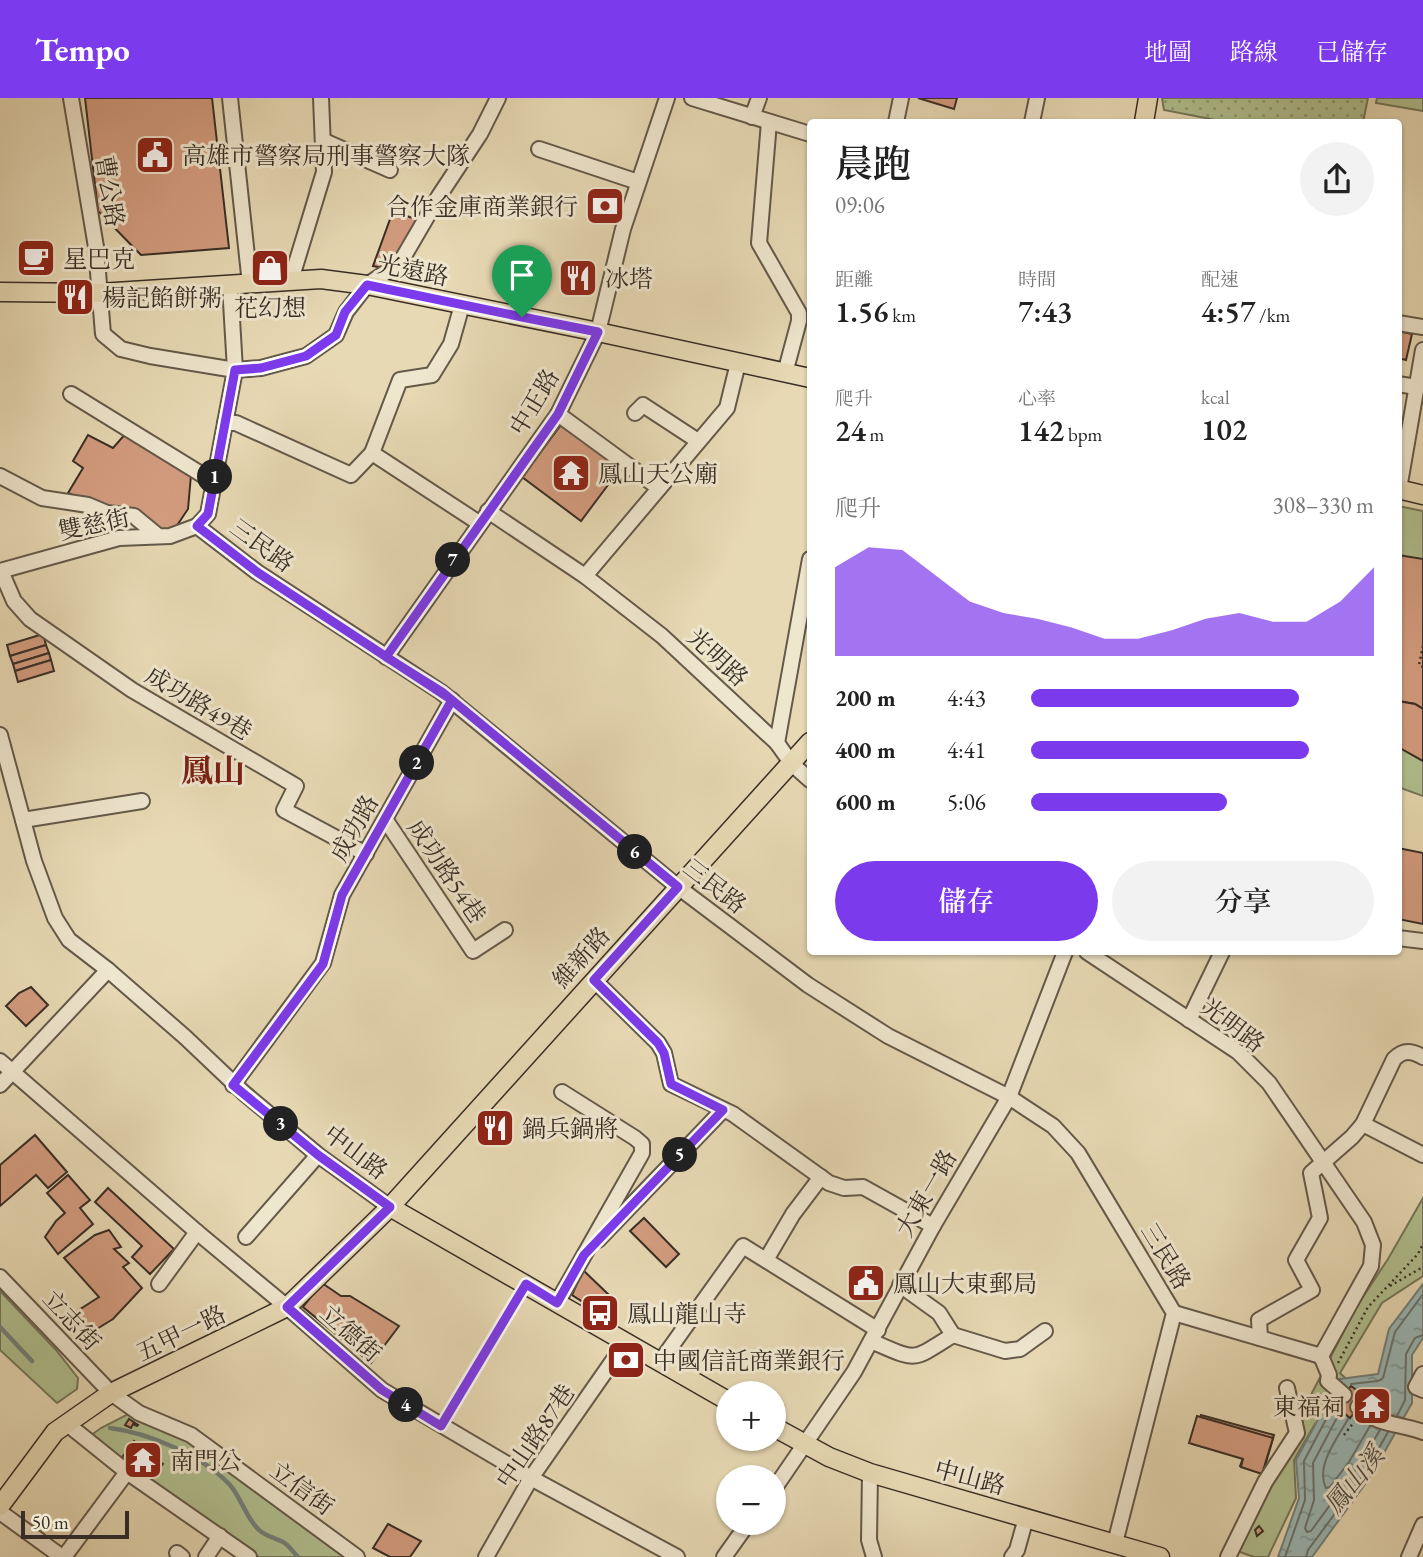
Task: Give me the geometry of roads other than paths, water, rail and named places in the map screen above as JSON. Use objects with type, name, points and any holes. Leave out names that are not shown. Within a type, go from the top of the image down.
[{"type":"main road","points":[[1144,119],[1148,98]]},
{"type":"main road","name":"光遠路","points":[[0,292],[99,293],[321,279],[367,285],[807,377]]},
{"type":"main road","points":[[1402,490],[1423,495]]},
{"type":"main road","name":"維新路","points":[[390,1207],[807,746]]},
{"type":"main road","name":"中山路","points":[[390,1207],[716,1394]]},
{"type":"main road","name":"五甲一路","points":[[0,1509],[55,1432],[66,1423],[111,1393],[287,1307],[390,1207]]},
{"type":"main road","name":"中山路","points":[[786,1434],[870,1474],[1154,1556]]},
{"type":"street","name":"曹公路","points":[[71,98],[96,247],[103,334],[121,349],[235,370],[261,368],[306,356],[336,335],[345,312],[367,285],[400,263],[480,134],[498,98]]},
{"type":"street","points":[[230,98],[250,284]]},
{"type":"street","points":[[291,280],[324,172],[321,98]]},
{"type":"street","name":"中正路","points":[[386,657],[558,414],[598,332],[623,229],[667,98]]},
{"type":"street","points":[[692,98],[807,133]]},
{"type":"street","points":[[752,117],[760,98]]},
{"type":"street","points":[[897,119],[901,98]]},
{"type":"street","points":[[1033,119],[1037,98]]},
{"type":"street","points":[[769,122],[760,243],[799,313],[785,373]]},
{"type":"street","points":[[324,141],[390,170]]},
{"type":"street","points":[[539,149],[638,182]]},
{"type":"street","name":"三民路","points":[[230,285],[235,370],[208,514],[197,526],[257,572],[452,700],[678,887],[807,985],[888,1037],[1009,1097],[1053,1126],[1078,1153],[1174,1313],[1115,1543]]},
{"type":"street","points":[[225,423],[236,423],[351,475],[372,453],[400,380],[432,375],[451,344],[462,305]]},
{"type":"street","points":[[1402,324],[1423,327]]},
{"type":"street","points":[[1402,471],[1423,350]]},
{"type":"street","points":[[584,576],[727,408],[737,363]]},
{"type":"street","points":[[1402,385],[1416,387]]},
{"type":"street","points":[[71,394],[215,482]]},
{"type":"street","points":[[635,413],[643,405],[698,442]]},
{"type":"street","points":[[558,414],[659,488]]},
{"type":"street","name":"光明路","points":[[372,453],[584,576],[662,636],[777,743],[792,764],[807,777]]},
{"type":"street","points":[[0,476],[42,498],[88,505],[107,513],[134,516],[157,536]]},
{"type":"street","name":"雙慈街","points":[[0,571],[119,538],[170,536],[197,526]]},
{"type":"street","name":"成功路49巷","points":[[0,571],[14,601],[30,619],[131,690],[296,786],[285,810],[366,854]]},
{"type":"street","points":[[777,743],[807,576]]},
{"type":"street","name":"成功路","points":[[233,1085],[323,964],[342,895],[452,700]]},
{"type":"street","name":"中山路","points":[[1,741],[34,861],[55,918],[69,940],[108,970],[184,1037],[233,1085],[318,1155],[390,1207]]},
{"type":"street","points":[[23,820],[142,801]]},
{"type":"street","name":"成功路54巷","points":[[385,819],[472,951],[505,930]]},
{"type":"street","points":[[1402,938],[1423,940]]},
{"type":"street","name":"大東一路","points":[[786,1472],[855,1372],[933,1226],[1009,1097],[1064,955]]},
{"type":"street","name":"光明路","points":[[1092,955],[1238,1052],[1269,1083],[1364,1222],[1373,1245],[1371,1266],[1321,1356]]},
{"type":"street","points":[[1189,1020],[1221,955]]},
{"type":"street","points":[[0,1085],[108,970]]},
{"type":"street","points":[[594,980],[658,1043],[664,1053],[671,1084],[733,1114],[838,1187],[863,1187],[933,1226]]},
{"type":"street","points":[[1260,1338],[1259,1320],[1312,1290],[1296,1260],[1320,1218],[1311,1173],[1363,1124],[1399,1053],[1407,1051],[1423,1057]]},
{"type":"street","name":"立德街","points":[[0,1061],[382,1390],[531,1478],[677,1557]]},
{"type":"street","points":[[557,1303],[642,1153],[642,1144],[635,1138],[562,1092]]},
{"type":"street","points":[[584,1255],[723,1110]]},
{"type":"street","points":[[1363,1124],[1423,1155]]},
{"type":"street","points":[[246,1237],[318,1155]]},
{"type":"street","points":[[766,1261],[793,1213],[821,1177]]},
{"type":"street","points":[[159,1284],[197,1232]]},
{"type":"street","points":[[660,1362],[743,1246],[909,1357],[919,1356],[953,1335]]},
{"type":"street","name":"立志街","points":[[0,1277],[111,1393]]},
{"type":"street","points":[[900,1285],[939,1313],[953,1335],[1005,1351],[1020,1349],[1045,1331]]},
{"type":"street","points":[[1174,1313],[1321,1356],[1330,1383],[1344,1395]]},
{"type":"street","name":"中山路87巷","points":[[486,1557],[531,1478],[626,1342]]},
{"type":"street","points":[[1423,1374],[1416,1387],[1423,1390]]},
{"type":"street","points":[[1228,1557],[1265,1482],[1297,1433],[1287,1388]]},
{"type":"street","name":"立信街","points":[[111,1393],[139,1413],[191,1435],[357,1557]]},
{"type":"street","points":[[1361,1409],[1380,1423],[1416,1429]]},
{"type":"street","points":[[66,1423],[127,1472],[247,1557]]},
{"type":"street","points":[[0,1509],[63,1557],[127,1472]]},
{"type":"street","points":[[870,1474],[869,1540],[874,1557]]},
{"type":"street","points":[[1012,1557],[1017,1550],[1026,1518]]},
{"type":"street","points":[[1409,1557],[1423,1525]]},
{"type":"street","points":[[724,1557],[740,1535]]},
{"type":"street","points":[[206,1557],[220,1536]]},
{"type":"water","name":"鳳山溪","points":[[1423,1284],[1423,1338],[1412,1355],[1412,1403],[1371,1476],[1312,1557],[1278,1557],[1299,1498],[1296,1460],[1340,1379],[1378,1374],[1389,1329]]},
{"type":"waterway","points":[[0,1327],[32,1361]]},
{"type":"waterway","points":[[110,1428],[158,1441],[219,1474],[238,1496],[259,1530],[285,1543],[298,1557]]},
{"type":"place","name":"高雄市警察局刑事警察大隊","points":[[155,155]]},
{"type":"place","name":"合作金庫商業銀行","points":[[605,206]]},
{"type":"place","name":"星巴克","points":[[36,258]]},
{"type":"place","name":"花幻想","points":[[270,268]]},
{"type":"place","name":"冰塔","points":[[578,278]]},
{"type":"place","name":"楊記餡餅粥","points":[[75,297]]},
{"type":"place","name":"鳳山天公廟","points":[[571,473]]},
{"type":"place","name":"鍋兵鍋將","points":[[495,1128]]},
{"type":"place","name":"鳳山大東郵局","points":[[866,1283]]},
{"type":"place","name":"鳳山龍山寺","points":[[600,1313]]},
{"type":"place","name":"中國信託商業銀行","points":[[626,1360]]},
{"type":"place","name":"東福祠","points":[[1372,1406]]},
{"type":"place","name":"南門公","points":[[143,1460]]},
{"type":"district","name":"鳳山","points":[[213,771]]}]
